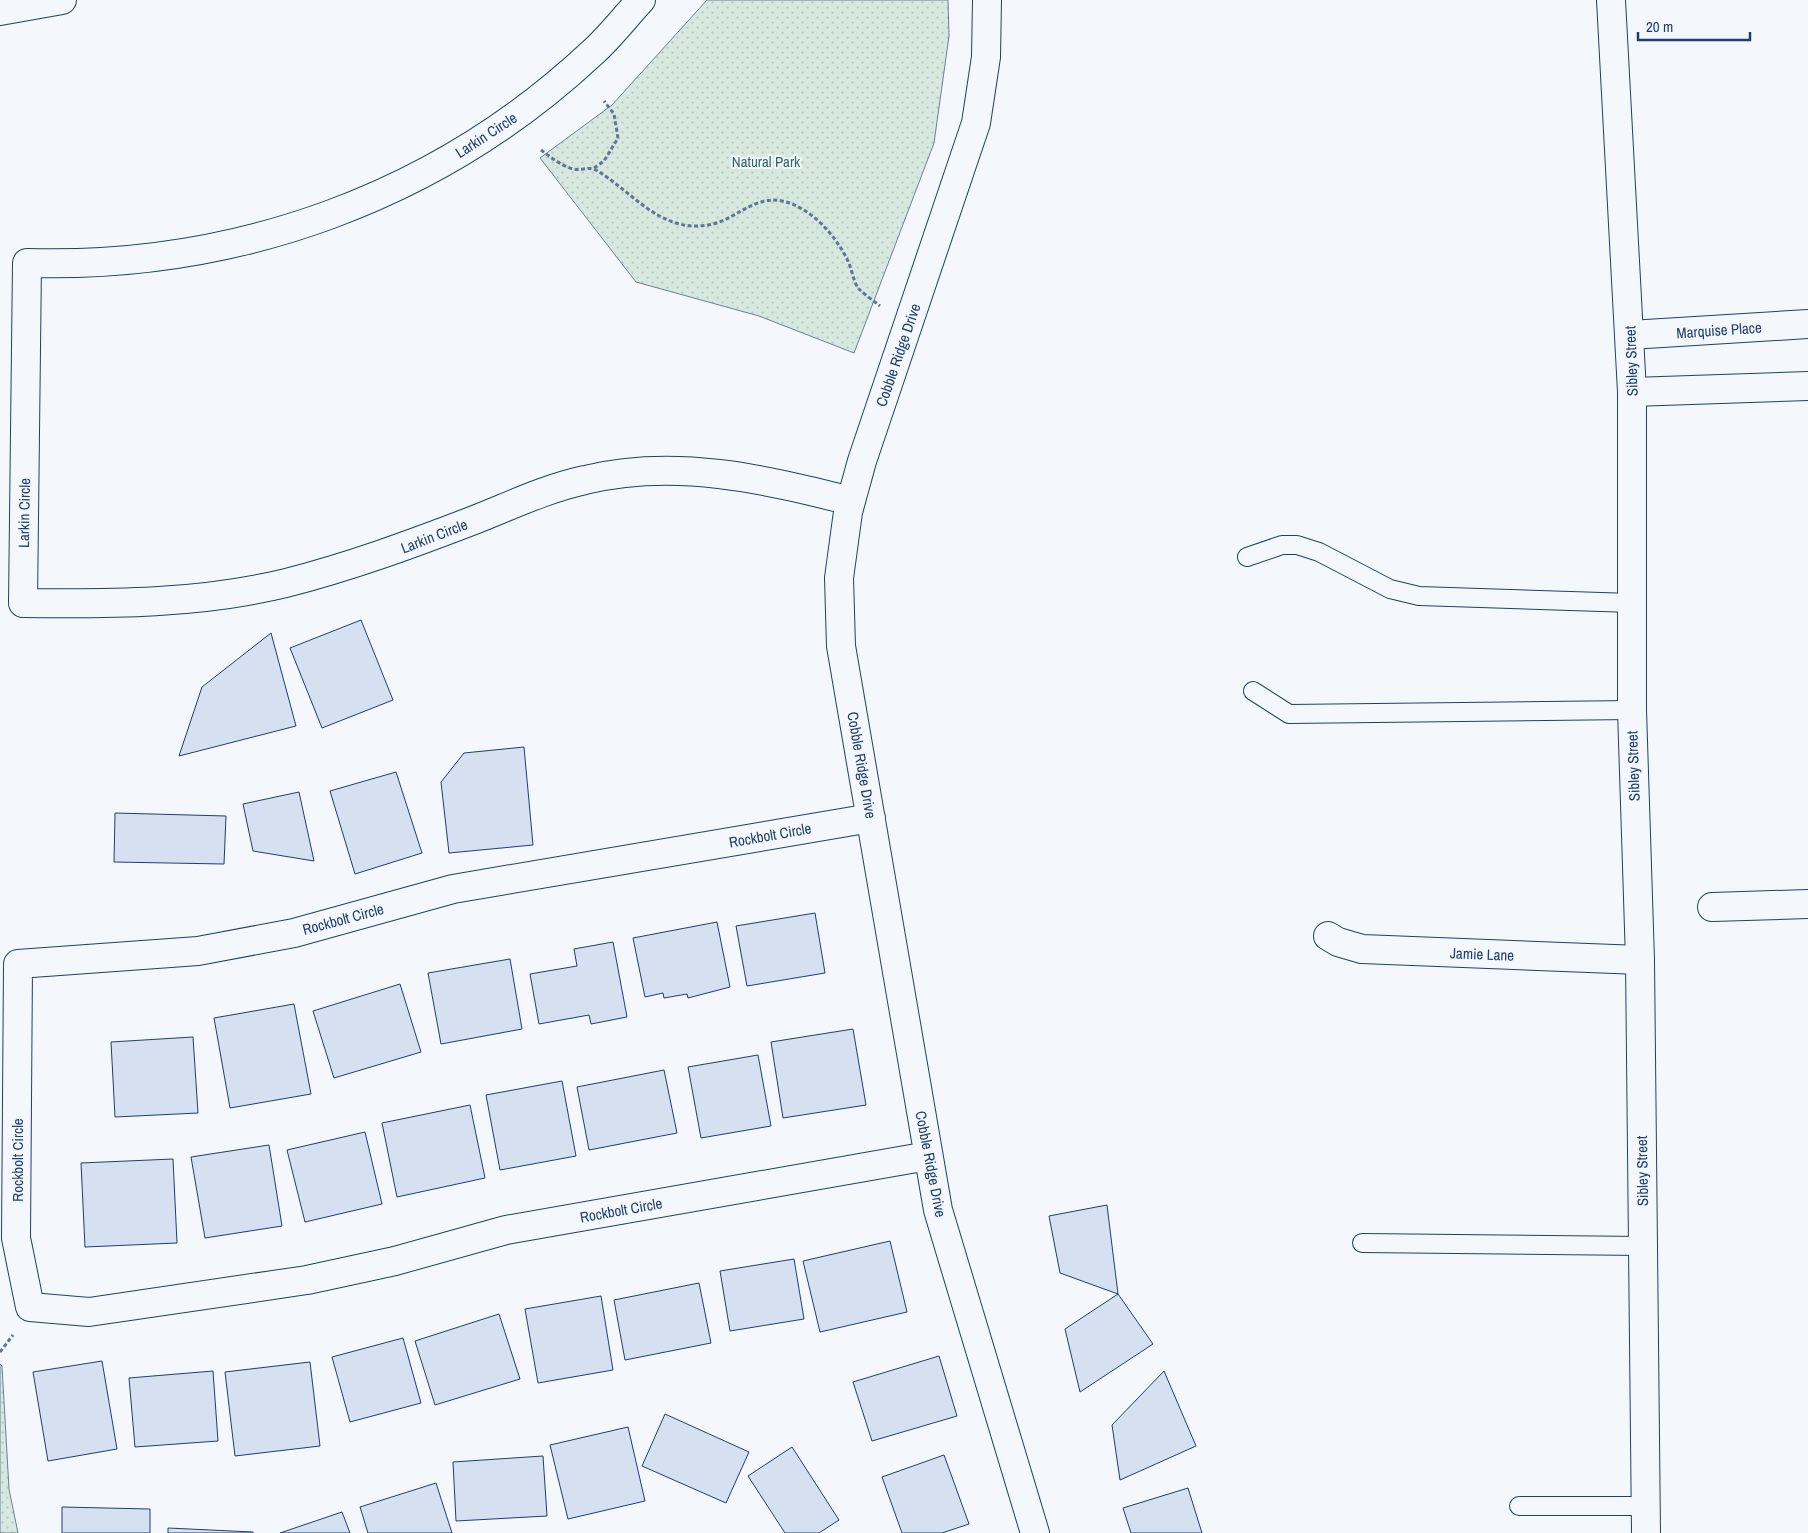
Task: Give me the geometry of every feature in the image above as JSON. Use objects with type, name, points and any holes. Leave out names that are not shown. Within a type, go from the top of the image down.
[{"type":"street","points":[[0,12],[62,0]]},
{"type":"street","name":"Larkin Circle","points":[[641,0],[593,52],[532,104],[441,164],[369,200],[294,228],[215,248],[135,260],[27,263],[23,603],[122,604],[220,595],[285,583],[380,556],[529,496],[586,479],[645,471],[706,471],[765,480],[851,501]]},
{"type":"street","name":"Cobble Ridge Drive","points":[[987,0],[986,57],[976,123],[862,461],[851,501],[839,578],[842,646],[938,1210],[1035,1533]]},
{"type":"street","name":"Sibley Street","points":[[1611,0],[1632,392],[1632,710],[1640,960],[1646,1533]]},
{"type":"street","name":"Marquise Place","points":[[1630,336],[1808,324]]},
{"type":"street","points":[[1632,392],[1808,386]]},
{"type":"street","name":"Rockbolt Circle","points":[[871,818],[453,889],[294,933],[198,950],[18,964],[16,1238],[30,1307],[89,1312],[307,1280],[395,1261],[506,1230],[928,1156]]},
{"type":"street","points":[[1712,907],[1808,904]]},
{"type":"street","name":"Jamie Lane","points":[[1328,936],[1338,942],[1362,949],[1640,960]]},
{"type":"lane","points":[[1247,557],[1282,545],[1297,545],[1319,552],[1390,588],[1418,596],[1632,603]]},
{"type":"lane","points":[[1253,691],[1289,714],[1632,710]]},
{"type":"lane","points":[[1362,1243],[1643,1246]]},
{"type":"lane","points":[[1519,1506],[1646,1506]]},
{"type":"path","points":[[541,150],[551,159],[574,169],[594,168],[604,161],[618,138],[614,114],[604,101]]},
{"type":"path","points":[[594,168],[655,215],[683,226],[709,225],[733,216],[756,202],[782,201],[805,211],[832,234],[848,260],[858,288],[884,309]]},
{"type":"green space","name":"Natural Park","points":[[707,0],[948,0],[949,36],[934,143],[854,353],[759,316],[636,282],[540,158],[612,105]]},
{"type":"green space","points":[[0,1364],[2,1366],[9,1489],[18,1533],[0,1533]]},
{"type":"building","points":[[361,620],[393,700],[322,728],[290,648]]},
{"type":"building","points":[[271,633],[296,726],[179,756],[202,687]]},
{"type":"building","points":[[524,747],[533,845],[449,853],[441,782],[464,753]]},
{"type":"building","points":[[396,772],[422,853],[355,874],[330,791]]},
{"type":"building","points":[[299,792],[314,861],[253,851],[243,804]]},
{"type":"building","points":[[115,813],[226,816],[224,864],[114,862]]},
{"type":"building","points":[[815,913],[825,973],[747,986],[736,926]]},
{"type":"building","points":[[717,922],[730,987],[688,998],[687,994],[664,998],[663,993],[645,997],[633,938]]},
{"type":"building","points":[[613,942],[627,1017],[591,1024],[589,1015],[539,1024],[530,974],[577,966],[574,949]]},
{"type":"building","points":[[510,959],[522,1029],[441,1044],[428,973]]},
{"type":"building","points":[[400,984],[421,1052],[334,1078],[313,1011]]},
{"type":"building","points":[[294,1004],[311,1094],[230,1108],[214,1018]]},
{"type":"building","points":[[853,1029],[866,1105],[783,1118],[771,1042]]},
{"type":"building","points":[[193,1037],[198,1113],[115,1117],[111,1042]]},
{"type":"building","points":[[758,1055],[771,1126],[701,1138],[688,1067]]},
{"type":"building","points":[[664,1070],[677,1133],[589,1150],[577,1087]]},
{"type":"building","points":[[562,1081],[576,1156],[500,1170],[486,1095]]},
{"type":"building","points":[[470,1105],[485,1178],[397,1197],[382,1123]]},
{"type":"building","points":[[365,1132],[382,1204],[305,1222],[287,1150]]},
{"type":"building","points":[[269,1145],[282,1226],[205,1238],[191,1157]]},
{"type":"building","points":[[173,1159],[177,1243],[85,1247],[81,1163]]},
{"type":"building","points":[[1107,1205],[1118,1294],[1060,1273],[1049,1216]]},
{"type":"building","points":[[890,1241],[907,1312],[820,1332],[803,1261]]},
{"type":"building","points":[[794,1259],[804,1319],[730,1331],[720,1271]]},
{"type":"building","points":[[699,1283],[711,1343],[625,1360],[614,1300]]},
{"type":"building","points":[[1118,1294],[1153,1344],[1080,1392],[1065,1329]]},
{"type":"building","points":[[601,1296],[613,1370],[538,1383],[525,1309]]},
{"type":"building","points":[[499,1314],[520,1379],[435,1405],[415,1341]]},
{"type":"building","points":[[403,1338],[421,1403],[350,1422],[332,1357]]},
{"type":"building","points":[[939,1356],[957,1416],[872,1441],[853,1382]]},
{"type":"building","points":[[102,1361],[117,1449],[48,1461],[33,1372]]},
{"type":"building","points":[[310,1362],[320,1446],[235,1456],[225,1372]]},
{"type":"building","points":[[213,1371],[218,1441],[135,1447],[129,1378]]},
{"type":"building","points":[[1164,1371],[1196,1446],[1120,1480],[1112,1425]]},
{"type":"building","points":[[665,1414],[749,1452],[726,1503],[642,1466]]},
{"type":"building","points":[[628,1427],[645,1501],[568,1519],[550,1445]]},
{"type":"building","points":[[792,1447],[839,1520],[819,1533],[785,1533],[748,1476]]},
{"type":"building","points":[[944,1455],[969,1524],[942,1533],[902,1533],[882,1477]]},
{"type":"building","points":[[543,1456],[547,1516],[456,1521],[453,1462]]},
{"type":"building","points":[[436,1483],[452,1533],[368,1533],[360,1507]]},
{"type":"building","points":[[1188,1488],[1202,1533],[1131,1533],[1123,1508]]},
{"type":"building","points":[[62,1507],[150,1509],[150,1533],[62,1533]]},
{"type":"building","points":[[342,1512],[350,1533],[280,1533]]},
{"type":"building","points":[[168,1528],[253,1532],[253,1533],[168,1533]]}]
